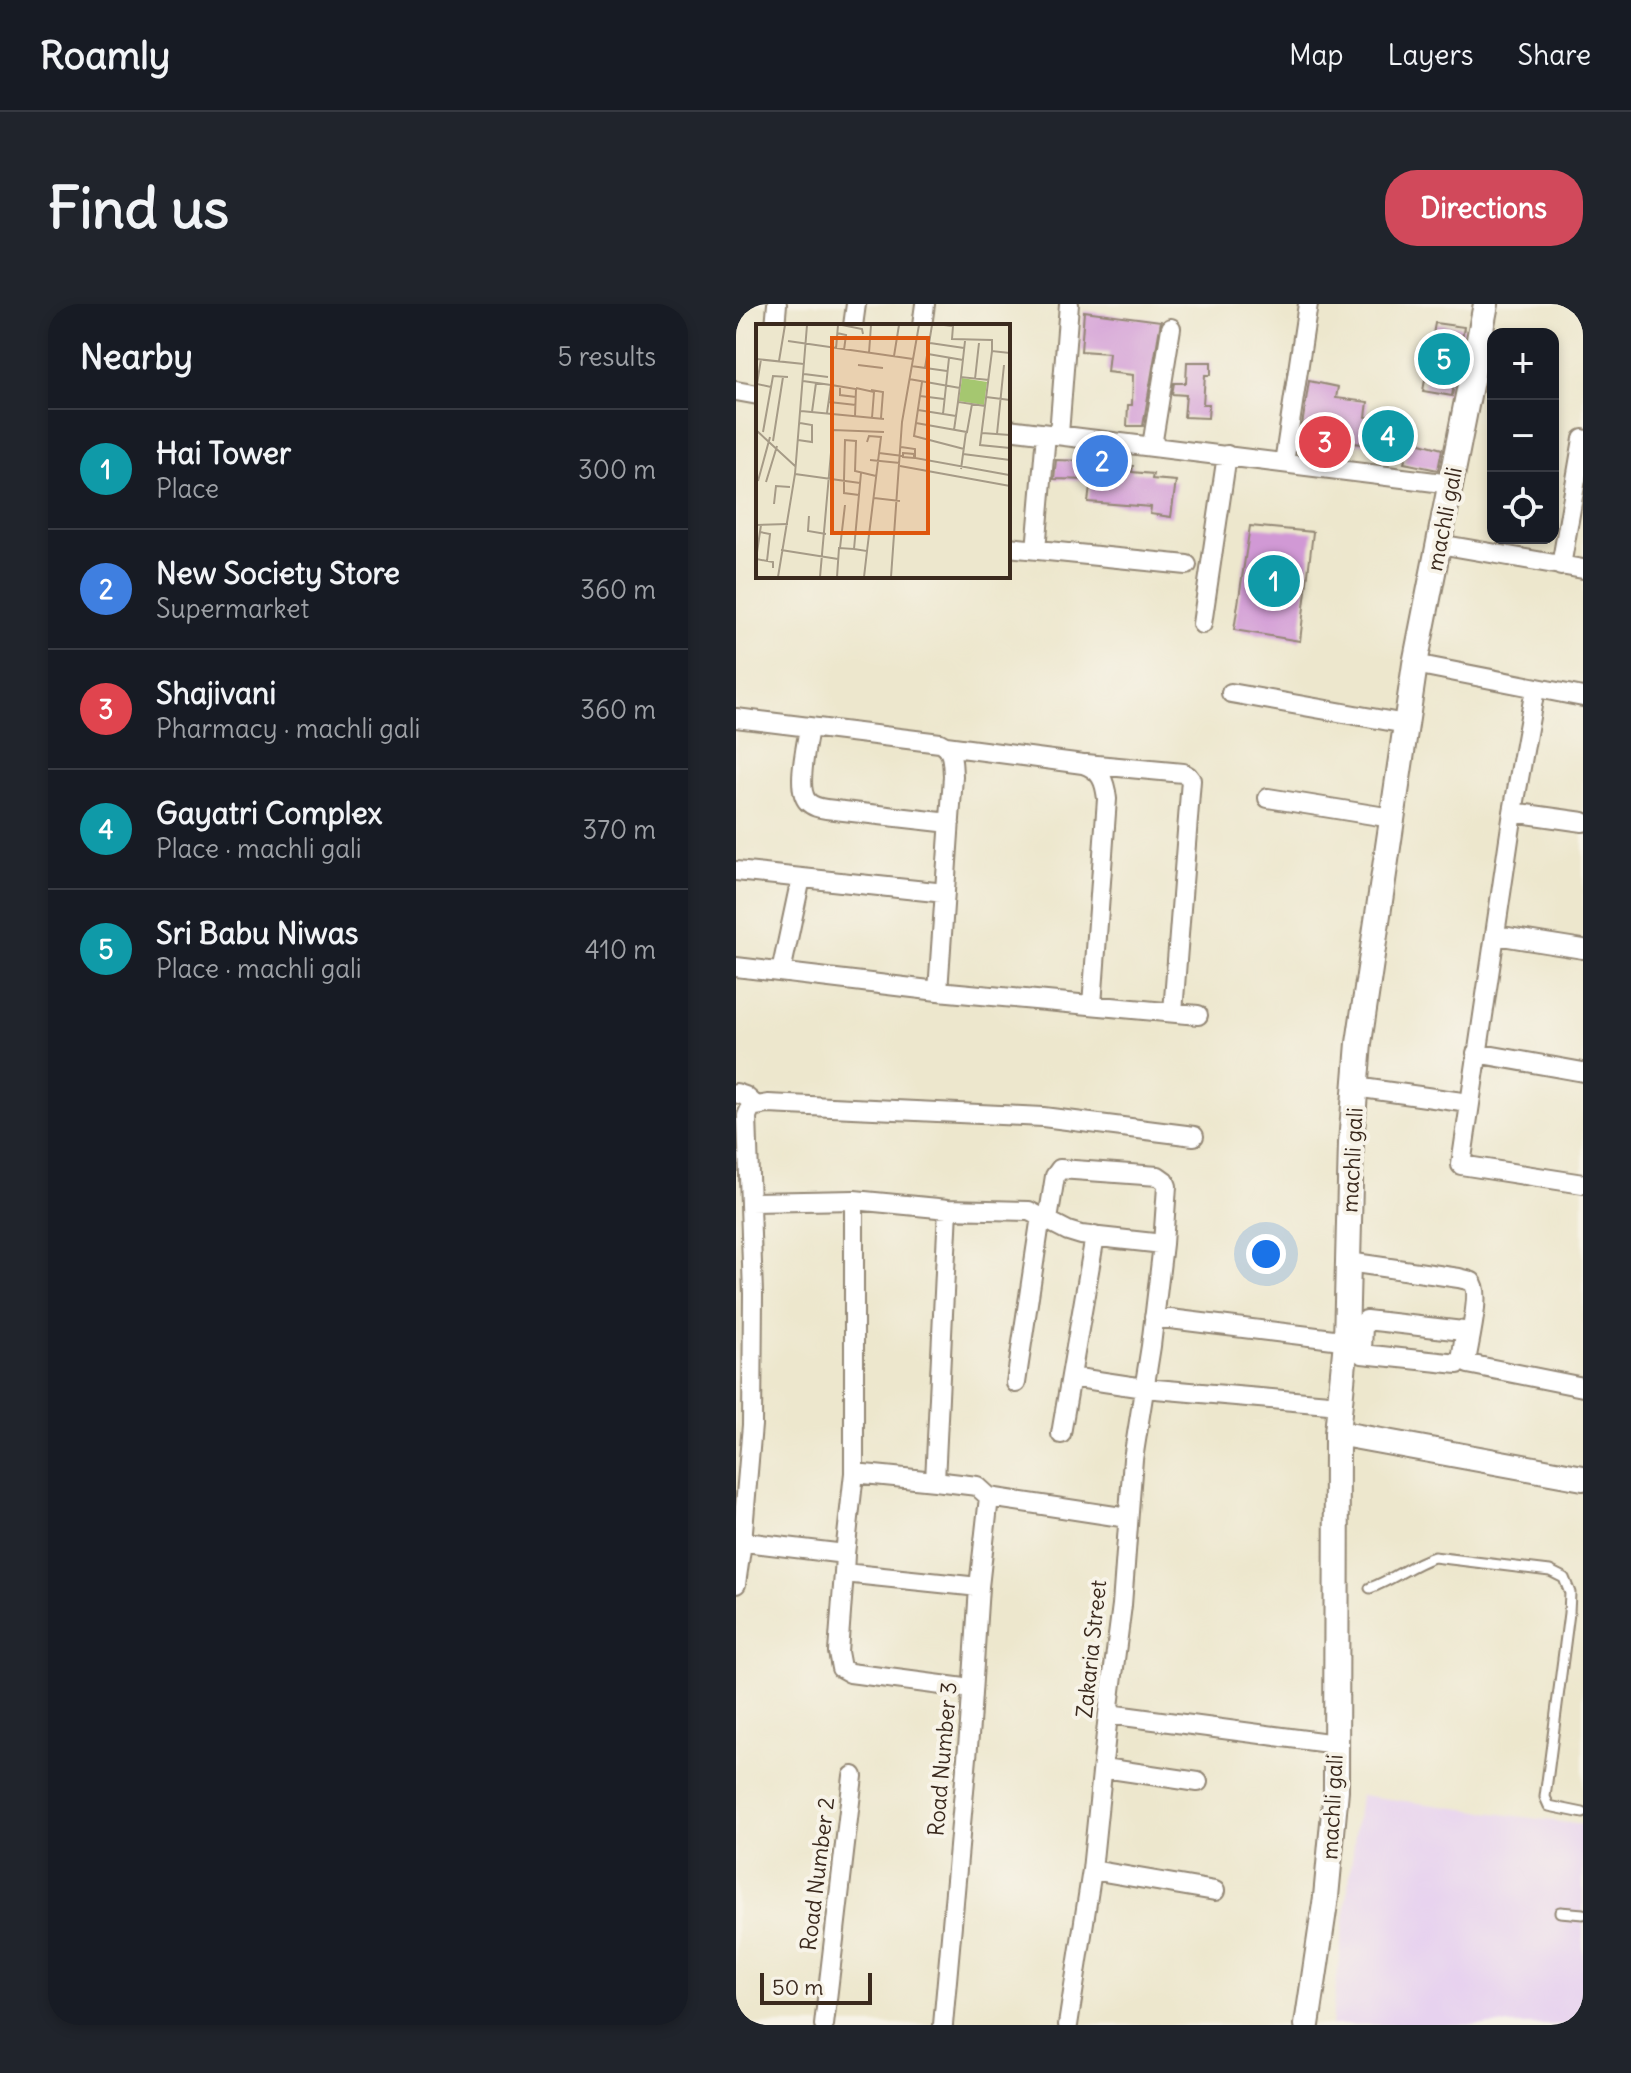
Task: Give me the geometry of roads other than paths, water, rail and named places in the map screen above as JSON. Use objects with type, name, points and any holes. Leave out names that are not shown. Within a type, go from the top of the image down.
[{"type":"street","points":[[775,324],[777,304]]},
{"type":"street","points":[[853,324],[856,304]]},
{"type":"street","points":[[922,324],[925,304]]},
{"type":"street","points":[[1036,550],[1069,304]]},
{"type":"street","points":[[1284,463],[1308,304]]},
{"type":"street","name":"machli gali","points":[[1307,2025],[1326,1897],[1336,1790],[1337,1433],[1354,1342],[1348,1262],[1351,1143],[1359,1043],[1415,664],[1486,304]]},
{"type":"street","points":[[1152,446],[1171,328]]},
{"type":"street","points":[[736,391],[756,395]]},
{"type":"street","points":[[1010,429],[1451,484]]},
{"type":"street","points":[[1561,566],[1583,443]]},
{"type":"street","points":[[1202,624],[1227,455]]},
{"type":"street","points":[[1439,544],[1583,569]]},
{"type":"street","points":[[1010,547],[1187,565]]},
{"type":"street","points":[[1415,664],[1583,697]]},
{"type":"street","points":[[1535,689],[1513,812],[1461,1165],[1583,1184]]},
{"type":"street","points":[[1231,693],[1406,724]]},
{"type":"street","points":[[736,718],[1188,776],[1191,780],[1173,1012]]},
{"type":"street","points":[[809,727],[802,785],[809,803],[826,809],[950,823]]},
{"type":"street","points":[[938,991],[953,764],[946,746]]},
{"type":"street","points":[[1083,764],[1093,767],[1104,779],[1107,799],[1092,1005]]},
{"type":"street","points":[[1268,798],[1392,818]]},
{"type":"street","points":[[1513,812],[1583,822]]},
{"type":"street","points":[[736,871],[945,893]]},
{"type":"street","points":[[781,972],[801,878]]},
{"type":"street","points":[[1496,935],[1583,949]]},
{"type":"street","points":[[736,967],[938,991],[1198,1015]]},
{"type":"street","points":[[1476,1053],[1583,1072]]},
{"type":"street","points":[[1355,1087],[1469,1103]]},
{"type":"street","points":[[736,1093],[755,1105]]},
{"type":"street","points":[[736,1584],[750,1202],[747,1116],[751,1107],[768,1104],[1043,1117],[1194,1136]]},
{"type":"street","name":"Zakaria Street","points":[[1044,1218],[1055,1176],[1060,1169],[1158,1176],[1167,1186],[1159,1278],[1133,1459],[1122,1605],[1092,1870],[1068,2025]]},
{"type":"street","points":[[750,1202],[854,1200],[948,1209],[1022,1210],[1068,1231],[1163,1244]]},
{"type":"street","points":[[854,1200],[854,1473],[838,1652],[841,1668],[850,1673],[972,1689]]},
{"type":"street","points":[[935,1481],[948,1209]]},
{"type":"street","points":[[1016,1383],[1044,1218]]},
{"type":"street","points":[[1061,1434],[1095,1236]]},
{"type":"street","points":[[1154,1317],[1354,1342],[1362,1354],[1458,1364],[1464,1355],[1476,1301],[1471,1282],[1348,1262]]},
{"type":"street","points":[[1354,1342],[1366,1320],[1463,1331],[1464,1355],[1468,1364],[1583,1387]]},
{"type":"street","points":[[1071,1377],[1144,1388],[1340,1405]]},
{"type":"street","points":[[1337,1433],[1583,1478]]},
{"type":"street","points":[[854,1473],[977,1486],[989,1497],[1128,1518]]},
{"type":"street","name":"Road Number 3","points":[[943,2025],[989,1497]]},
{"type":"street","points":[[739,1542],[979,1587]]},
{"type":"street","points":[[1108,1714],[1336,1744]]},
{"type":"street","points":[[1104,1768],[1198,1782]]},
{"type":"street","name":"Road Number 2","points":[[824,2025],[853,1776]]},
{"type":"street","points":[[1092,1870],[1215,1891]]},
{"type":"lane","points":[[1370,1588],[1434,1557],[1550,1571],[1564,1578],[1570,1593],[1569,1613],[1545,1797],[1549,1806],[1583,1813]]},
{"type":"lane","points":[[1560,1912],[1583,1914]]},
{"type":"place","name":"Sri Babu Niwas","points":[[1444,359]]},
{"type":"place","name":"Gayatri Complex","points":[[1388,436]]},
{"type":"place","name":"Shajivani","points":[[1325,442]]},
{"type":"place","name":"New Society Store","points":[[1102,461]]},
{"type":"place","name":"Hai Tower","points":[[1274,581]]}]
